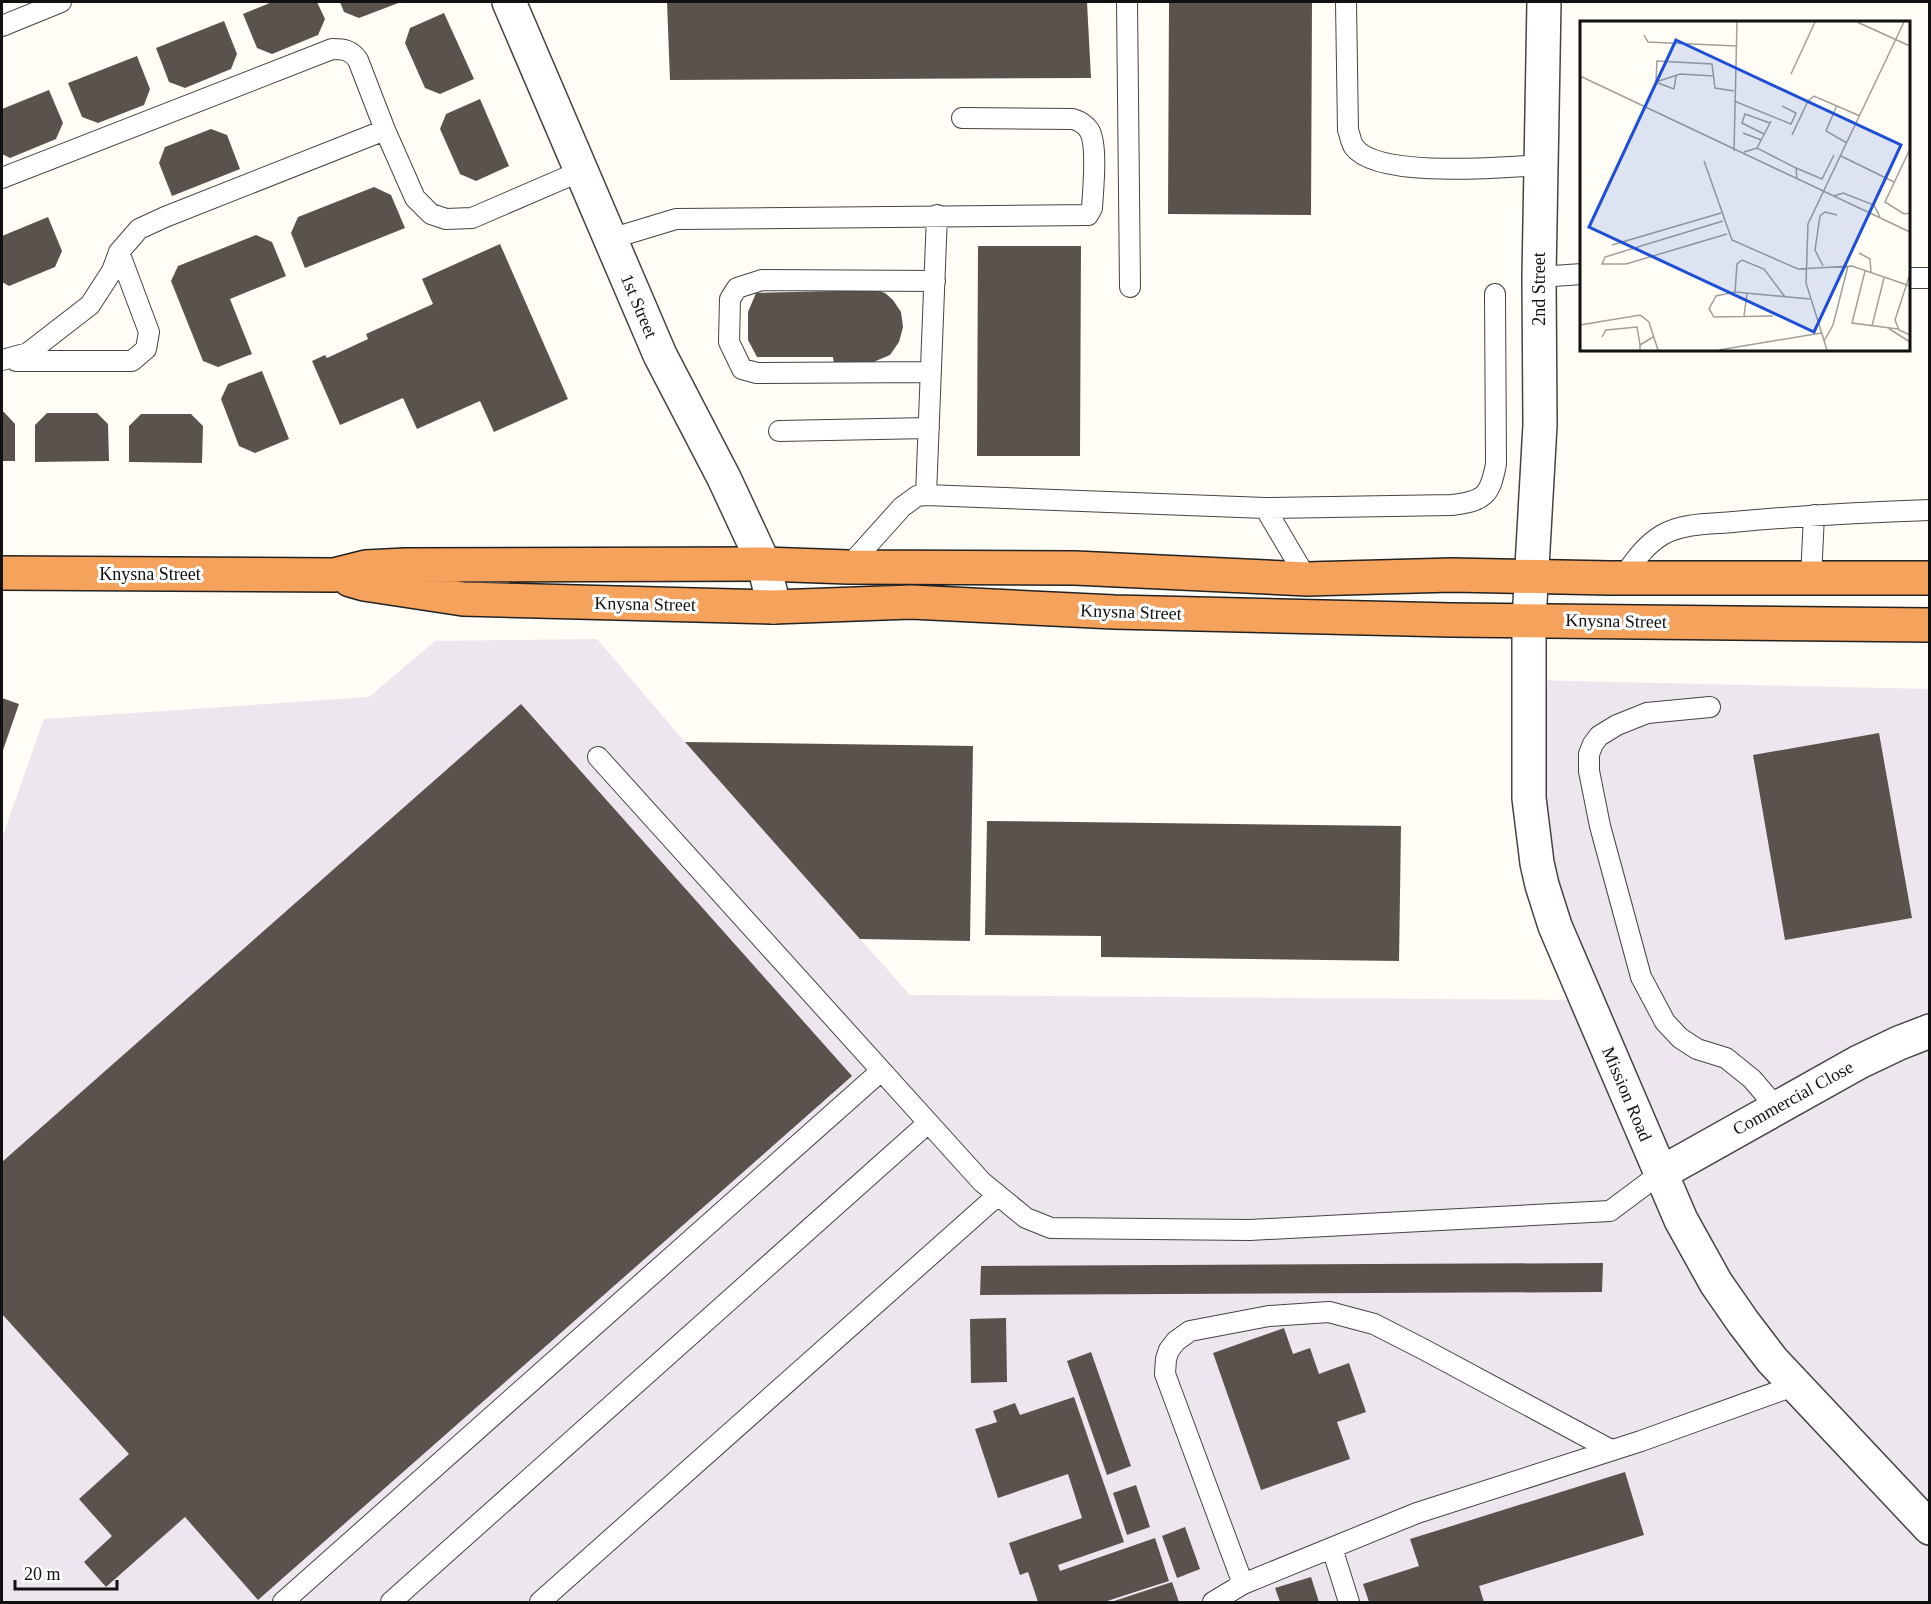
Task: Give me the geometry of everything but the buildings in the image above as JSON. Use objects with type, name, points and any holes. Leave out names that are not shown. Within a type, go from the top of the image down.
[{"type":"highway","name":"Knysna Street","points":[[2,573],[334,575],[366,567],[405,565],[764,564],[848,567],[1075,568],[1307,579],[1452,575],[1622,578],[1929,578]]},
{"type":"highway","name":"Knysna Street","points":[[334,575],[364,584],[463,599],[774,607],[911,602],[1114,612],[1451,620],[1929,625]]},
{"type":"street","name":"1st Street","points":[[509,2],[660,355],[724,478],[764,564],[774,607]]},
{"type":"street","name":"2nd Street","points":[[1532,577],[1540,425],[1539,277],[1544,2]]},
{"type":"street","name":"Mission Road","points":[[1532,577],[1529,620],[1529,798],[1533,842],[1542,885],[1555,926],[1681,1220],[1716,1282],[1757,1341],[1929,1528]]},
{"type":"street","name":"Commercial Close","points":[[1661,1173],[1859,1062],[1929,1031]]},
{"type":"lane","points":[[2,26],[61,2]]},
{"type":"lane","points":[[1127,2],[1130,287]]},
{"type":"lane","points":[[1346,2],[1348,130],[1353,146],[1362,154],[1381,161],[1427,169],[1541,165]]},
{"type":"lane","points":[[2,178],[332,49],[344,49],[353,53],[358,60],[415,198],[431,214],[446,219],[471,218],[581,171]]},
{"type":"lane","points":[[610,239],[676,219],[1088,215],[1092,208],[1093,142],[1090,131],[1082,122],[1074,118],[962,118]]},
{"type":"lane","points":[[2,361],[28,353],[90,305],[112,271],[119,252],[139,229],[385,130]]},
{"type":"lane","points":[[926,495],[937,215]]},
{"type":"lane","points":[[2,361],[132,361],[138,357],[146,349],[149,332],[119,252]]},
{"type":"lane","points":[[1539,277],[1580,274]]},
{"type":"lane","points":[[1910,278],[1929,278]]},
{"type":"lane","points":[[931,372],[757,374],[742,369],[729,342],[730,299],[737,288],[762,280],[934,281]]},
{"type":"lane","points":[[848,567],[902,507],[917,496],[926,495],[1265,508],[1452,506],[1472,503],[1483,497],[1492,484],[1496,464],[1495,294]]},
{"type":"lane","points":[[779,431],[929,428]]},
{"type":"lane","points":[[1265,508],[1307,579]]},
{"type":"lane","points":[[1622,578],[1644,549],[1663,534],[1693,525],[1814,515],[1929,510]]},
{"type":"lane","points":[[1811,578],[1814,515]]},
{"type":"lane","points":[[1710,706],[1647,712],[1617,725],[1599,736],[1593,744],[1589,754],[1589,771],[1600,826],[1641,977],[1665,1022],[1680,1038],[1697,1049],[1726,1058],[1752,1079],[1776,1107]]},
{"type":"lane","points":[[598,757],[982,1182],[1026,1218],[1050,1228],[1250,1230],[1610,1212],[1661,1173]]},
{"type":"lane","points":[[283,1602],[882,1071]]},
{"type":"lane","points":[[391,1602],[928,1123]]},
{"type":"lane","points":[[540,1602],[998,1195]]},
{"type":"lane","points":[[1243,1584],[1165,1374],[1169,1350],[1190,1330],[1269,1316],[1329,1312],[1374,1324],[1424,1348],[1611,1450]]},
{"type":"lane","points":[[1213,1602],[1243,1584],[1417,1512],[1641,1441],[1796,1385]]},
{"type":"lane","points":[[1332,1548],[1349,1602]]},
{"type":"shaded area","points":[[597,639],[685,742],[910,995],[1586,1000],[1555,926],[1529,680],[1929,689],[1929,1602],[2,1602],[2,838],[44,719],[369,697],[435,641]]}]
